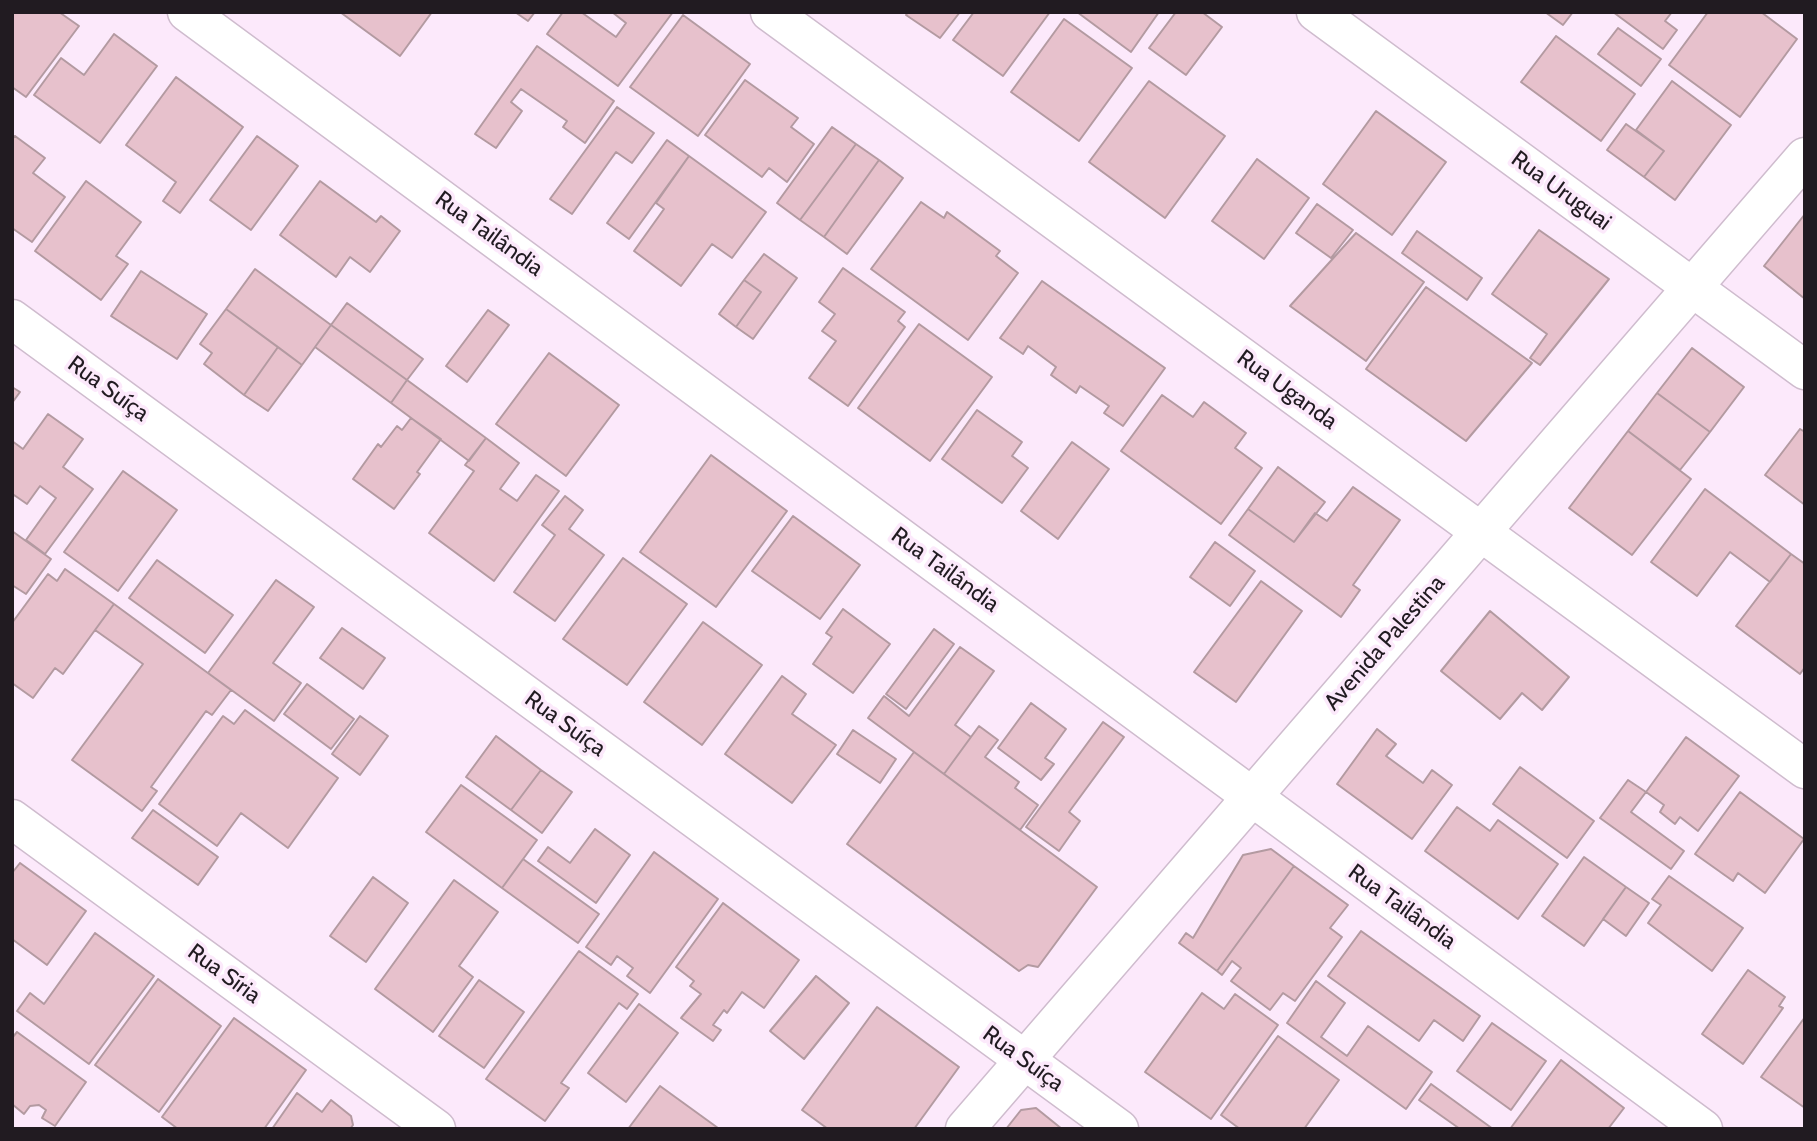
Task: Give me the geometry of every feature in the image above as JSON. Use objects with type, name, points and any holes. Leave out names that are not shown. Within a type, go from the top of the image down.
[{"type":"street","name":"Rua Tailândia","points":[[187,12],[1703,1129]]},
{"type":"street","name":"Rua Uganda","points":[[770,12],[1805,769]]},
{"type":"street","name":"Rua Uruguai","points":[[1316,12],[1805,370]]},
{"type":"street","name":"Avenida Palestina","points":[[965,1129],[1805,157]]},
{"type":"street","name":"Rua Suíça","points":[[12,319],[1119,1129]]},
{"type":"street","name":"Rua Síria","points":[[12,819],[436,1129]]},
{"type":"building","points":[[12,12],[59,12],[79,26],[26,97],[12,87]]},
{"type":"building","points":[[340,12],[432,12],[400,56]]},
{"type":"building","points":[[515,12],[535,12],[528,21]]},
{"type":"building","points":[[563,12],[581,12],[616,37],[626,23],[612,12],[673,12],[618,86],[547,34]]},
{"type":"building","points":[[908,12],[960,12],[940,38],[906,15]]},
{"type":"building","points":[[974,12],[1050,12],[1003,76],[953,40]]},
{"type":"building","points":[[1077,12],[1159,12],[1131,52]]},
{"type":"building","points":[[1176,12],[1202,12],[1222,27],[1186,75],[1149,48]]},
{"type":"building","points":[[1545,12],[1573,12],[1563,25]]},
{"type":"building","points":[[1613,12],[1672,12],[1665,21],[1677,30],[1663,49]]},
{"type":"building","points":[[1708,12],[1761,12],[1797,39],[1740,117],[1669,65]]},
{"type":"building","points":[[683,15],[750,64],[698,136],[630,87]]},
{"type":"building","points":[[1064,19],[1132,68],[1079,141],[1011,92]]},
{"type":"building","points":[[1618,28],[1661,59],[1641,86],[1598,54]]},
{"type":"building","points":[[114,34],[157,66],[100,143],[34,95],[61,58],[84,75]]},
{"type":"building","points":[[1556,36],[1635,94],[1601,141],[1521,82]]},
{"type":"building","points":[[537,46],[614,101],[585,143],[563,127],[567,121],[521,89],[511,102],[522,111],[496,148],[475,134]]},
{"type":"building","points":[[176,77],[243,127],[180,213],[163,201],[176,182],[126,145]]},
{"type":"building","points":[[745,80],[798,118],[791,127],[814,144],[787,182],[769,168],[762,177],[705,135]]},
{"type":"building","points":[[1149,81],[1225,136],[1165,218],[1089,162]]},
{"type":"building","points":[[1672,81],[1731,125],[1675,200],[1644,177],[1664,151],[1636,130]]},
{"type":"building","points":[[617,107],[654,133],[632,163],[616,152],[572,214],[550,199]]},
{"type":"building","points":[[1376,111],[1446,162],[1392,235],[1323,184]]},
{"type":"building","points":[[1626,124],[1664,151],[1644,177],[1607,150]]},
{"type":"building","points":[[832,127],[856,144],[800,220],[777,203]]},
{"type":"building","points":[[15,136],[45,158],[33,173],[65,197],[32,242],[12,228],[12,139]]},
{"type":"building","points":[[257,136],[298,166],[251,230],[210,200]]},
{"type":"building","points":[[667,140],[689,156],[629,239],[607,223]]},
{"type":"building","points":[[856,144],[879,160],[824,237],[800,220]]},
{"type":"building","points":[[689,156],[766,212],[732,258],[712,244],[681,286],[634,251],[664,209],[656,203]]},
{"type":"building","points":[[1257,159],[1309,198],[1264,259],[1212,221]]},
{"type":"building","points":[[879,160],[903,178],[847,254],[824,237]]},
{"type":"building","points":[[86,181],[141,222],[116,256],[128,264],[101,300],[35,251]]},
{"type":"building","points":[[320,181],[376,222],[381,216],[400,231],[370,272],[350,257],[336,277],[280,235]]},
{"type":"building","points":[[921,202],[944,218],[947,212],[1000,251],[996,256],[1018,273],[968,340],[871,269]]},
{"type":"building","points":[[1317,204],[1353,230],[1331,258],[1296,233]]},
{"type":"building","points":[[1805,214],[1805,299],[1764,266]]},
{"type":"building","points":[[1539,230],[1609,279],[1540,365],[1530,358],[1547,334],[1492,294]]},
{"type":"building","points":[[1417,231],[1482,278],[1467,300],[1402,253]]},
{"type":"building","points":[[1356,233],[1424,282],[1366,361],[1290,306]]},
{"type":"building","points":[[764,254],[797,278],[753,339],[736,327],[761,292],[744,280]]},
{"type":"building","points":[[843,268],[905,312],[898,321],[905,327],[848,406],[809,378],[836,341],[822,331],[835,314],[819,302]]},
{"type":"building","points":[[255,269],[331,325],[302,365],[226,309]]},
{"type":"building","points":[[141,271],[207,314],[177,359],[111,316]]},
{"type":"building","points":[[744,280],[761,292],[736,327],[719,314]]},
{"type":"building","points":[[1042,281],[1165,368],[1123,426],[1104,413],[1109,406],[1080,386],[1076,393],[1051,375],[1056,367],[1028,346],[1023,354],[1000,338]]},
{"type":"building","points":[[1426,287],[1532,363],[1466,441],[1366,369]]},
{"type":"building","points":[[347,303],[423,359],[407,380],[331,325]]},
{"type":"building","points":[[226,309],[278,347],[244,395],[204,364],[212,353],[200,344]]},
{"type":"building","points":[[488,310],[509,325],[467,382],[446,366]]},
{"type":"building","points":[[919,324],[992,377],[930,461],[858,408]]},
{"type":"building","points":[[331,325],[407,380],[391,403],[315,347]]},
{"type":"building","points":[[278,347],[302,365],[268,411],[244,395]]},
{"type":"building","points":[[1692,348],[1744,387],[1710,432],[1657,393]]},
{"type":"building","points":[[549,353],[619,405],[566,476],[496,424]]},
{"type":"building","points":[[407,380],[486,438],[469,461],[391,403]]},
{"type":"building","points":[[12,387],[20,392],[12,403]]},
{"type":"building","points":[[1657,393],[1710,432],[1680,470],[1628,431]]},
{"type":"building","points":[[1162,395],[1193,417],[1204,402],[1246,433],[1235,448],[1262,468],[1221,524],[1121,451]]},
{"type":"building","points":[[977,410],[1022,442],[1012,456],[1028,468],[1002,503],[942,459]]},
{"type":"building","points":[[48,414],[83,439],[63,467],[93,489],[45,554],[26,540],[56,498],[40,486],[27,504],[14,495],[12,498],[12,441],[23,449]]},
{"type":"building","points":[[411,418],[441,439],[394,509],[353,479],[378,444],[381,447],[397,426],[402,430]]},
{"type":"building","points":[[1800,429],[1805,432],[1805,505],[1765,475]]},
{"type":"building","points":[[1628,431],[1691,479],[1632,555],[1569,508]]},
{"type":"building","points":[[486,438],[519,463],[500,489],[517,501],[536,475],[559,491],[494,581],[429,533],[474,471],[465,465]]},
{"type":"building","points":[[1072,442],[1109,469],[1058,539],[1021,511]]},
{"type":"building","points":[[711,455],[787,511],[716,607],[640,552]]},
{"type":"building","points":[[1278,467],[1325,502],[1294,542],[1248,509]]},
{"type":"building","points":[[123,471],[177,510],[118,591],[64,552]]},
{"type":"building","points":[[1353,487],[1400,520],[1353,585],[1360,590],[1341,617],[1229,535],[1248,509],[1294,542],[1315,513],[1327,521]]},
{"type":"building","points":[[1705,489],[1791,554],[1770,582],[1730,552],[1697,596],[1651,562]]},
{"type":"building","points":[[565,496],[583,510],[569,529],[604,555],[555,621],[514,592],[555,535],[542,525]]},
{"type":"building","points":[[793,516],[860,565],[820,619],[752,571]]},
{"type":"building","points":[[12,531],[51,559],[26,594],[12,585]]},
{"type":"building","points":[[1215,542],[1255,571],[1230,606],[1190,577]]},
{"type":"building","points":[[1791,554],[1805,564],[1805,667],[1800,674],[1736,626]]},
{"type":"building","points":[[623,558],[687,604],[627,685],[563,639]]},
{"type":"building","points":[[157,560],[233,615],[205,653],[129,598]]},
{"type":"building","points":[[65,569],[114,604],[63,674],[55,668],[33,698],[12,683],[12,623],[48,574],[57,581]]},
{"type":"building","points":[[276,580],[314,607],[273,663],[301,683],[274,721],[208,673]]},
{"type":"building","points":[[1261,581],[1302,611],[1236,702],[1194,672]]},
{"type":"building","points":[[114,604],[231,690],[212,715],[206,711],[151,787],[157,791],[142,811],[72,760],[143,664],[95,630]]},
{"type":"building","points":[[843,609],[890,644],[853,693],[813,664],[832,637],[826,633]]},
{"type":"building","points":[[1490,611],[1569,677],[1542,710],[1522,693],[1500,719],[1441,671]]},
{"type":"building","points":[[703,622],[762,665],[702,745],[644,702]]},
{"type":"building","points":[[342,628],[385,658],[363,689],[320,658]]},
{"type":"building","points":[[934,629],[954,644],[906,709],[886,694]]},
{"type":"building","points":[[960,647],[994,671],[955,725],[971,737],[944,774],[868,718],[884,696],[909,716]]},
{"type":"building","points":[[782,676],[806,694],[792,714],[836,745],[792,803],[725,754]]},
{"type":"building","points":[[307,684],[354,719],[331,749],[284,714]]},
{"type":"building","points":[[1031,703],[1066,729],[1045,758],[1054,764],[1041,780],[998,748]]},
{"type":"building","points":[[245,710],[338,778],[288,848],[241,813],[217,846],[159,804],[223,716],[234,724]]},
{"type":"building","points":[[360,716],[388,736],[360,775],[332,754]]},
{"type":"building","points":[[1103,722],[1124,737],[1069,812],[1080,821],[1059,851],[1026,827]]},
{"type":"building","points":[[979,726],[998,740],[985,757],[1019,782],[1015,788],[1038,805],[1020,830],[944,774]]},
{"type":"building","points":[[1377,729],[1396,744],[1386,756],[1423,783],[1432,770],[1452,785],[1412,839],[1337,784]]},
{"type":"building","points":[[853,730],[896,759],[880,783],[837,754]]},
{"type":"building","points":[[496,736],[541,770],[511,810],[466,777]]},
{"type":"building","points":[[1686,737],[1739,776],[1698,831],[1680,817],[1675,824],[1660,812],[1664,805],[1646,792]]},
{"type":"building","points":[[914,752],[1097,887],[1038,967],[1028,965],[1019,971],[847,844]]},
{"type":"building","points":[[1520,767],[1594,821],[1567,858],[1493,804]]},
{"type":"building","points":[[541,770],[572,792],[542,833],[511,810]]},
{"type":"building","points":[[1628,780],[1646,792],[1631,812],[1684,851],[1671,869],[1600,818]]},
{"type":"building","points":[[461,785],[537,840],[502,888],[426,832]]},
{"type":"building","points":[[1740,792],[1804,839],[1765,893],[1738,873],[1733,881],[1695,854]]},
{"type":"building","points":[[1457,807],[1490,831],[1498,820],[1558,864],[1518,919],[1425,851]]},
{"type":"building","points":[[153,810],[218,857],[198,885],[132,838]]},
{"type":"building","points":[[595,829],[630,855],[596,903],[538,861],[548,847],[570,863]]},
{"type":"building","points":[[1271,849],[1294,866],[1217,971],[1179,943],[1186,933],[1193,938],[1243,855]]},
{"type":"building","points":[[654,852],[718,899],[650,993],[627,976],[633,968],[617,956],[611,965],[586,947]]},
{"type":"building","points":[[1584,857],[1626,887],[1584,946],[1542,916]]},
{"type":"building","points":[[523,859],[599,914],[578,943],[502,888]]},
{"type":"building","points":[[20,863],[86,911],[47,965],[12,939],[12,873]]},
{"type":"building","points":[[1294,866],[1348,905],[1330,928],[1342,937],[1295,1001],[1283,993],[1270,1010],[1231,981],[1241,968],[1232,961],[1222,975],[1217,971]]},
{"type":"building","points":[[1669,876],[1743,928],[1712,971],[1648,923],[1661,905],[1652,899]]},
{"type":"building","points":[[373,877],[408,903],[366,962],[330,936]]},
{"type":"building","points":[[454,880],[498,912],[459,966],[473,977],[433,1032],[375,989]]},
{"type":"building","points":[[1626,887],[1649,903],[1626,936],[1603,919]]},
{"type":"building","points":[[723,903],[799,960],[764,1008],[742,992],[727,1013],[724,1010],[713,1025],[721,1030],[713,1041],[681,1018],[701,994],[690,986],[694,981],[676,967]]},
{"type":"building","points":[[1361,931],[1480,1016],[1463,1041],[1434,1020],[1419,1041],[1328,976]]},
{"type":"building","points":[[95,933],[154,976],[89,1064],[17,1011],[30,993],[44,1004]]},
{"type":"building","points":[[579,951],[638,994],[627,1009],[619,1003],[561,1083],[569,1088],[545,1121],[486,1079]]},
{"type":"building","points":[[1748,970],[1785,997],[1779,1006],[1783,1008],[1743,1064],[1702,1034]]},
{"type":"building","points":[[816,976],[849,1003],[804,1059],[770,1031]]},
{"type":"building","points":[[158,979],[221,1026],[159,1112],[95,1065]]},
{"type":"building","points":[[479,980],[524,1012],[484,1068],[439,1036]]},
{"type":"building","points":[[1316,981],[1345,1003],[1321,1037],[1347,1056],[1368,1026],[1432,1072],[1406,1109],[1287,1023]]},
{"type":"building","points":[[1202,993],[1224,1009],[1235,994],[1278,1025],[1211,1119],[1145,1072]]},
{"type":"building","points":[[639,1004],[678,1033],[626,1102],[588,1073]]},
{"type":"building","points":[[877,1007],[959,1067],[914,1129],[828,1129],[802,1110]]},
{"type":"building","points":[[1805,1017],[1805,1108],[1761,1077]]},
{"type":"building","points":[[234,1018],[306,1070],[264,1129],[178,1129],[162,1117]]},
{"type":"building","points":[[1492,1023],[1546,1061],[1511,1110],[1457,1071]]},
{"type":"building","points":[[17,1032],[86,1082],[55,1126],[42,1118],[46,1110],[39,1105],[30,1106],[24,1114],[12,1104],[12,1038]]},
{"type":"building","points":[[1278,1036],[1339,1080],[1304,1129],[1240,1129],[1221,1115]]},
{"type":"building","points":[[1561,1060],[1624,1108],[1608,1129],[1510,1129]]},
{"type":"building","points":[[1431,1084],[1493,1129],[1460,1129],[1419,1100]]},
{"type":"building","points":[[660,1086],[718,1128],[628,1129]]},
{"type":"building","points":[[297,1093],[322,1112],[331,1100],[351,1116],[353,1125],[350,1129],[272,1129]]},
{"type":"building","points":[[1036,1108],[1062,1129],[1006,1129],[1021,1110]]}]
